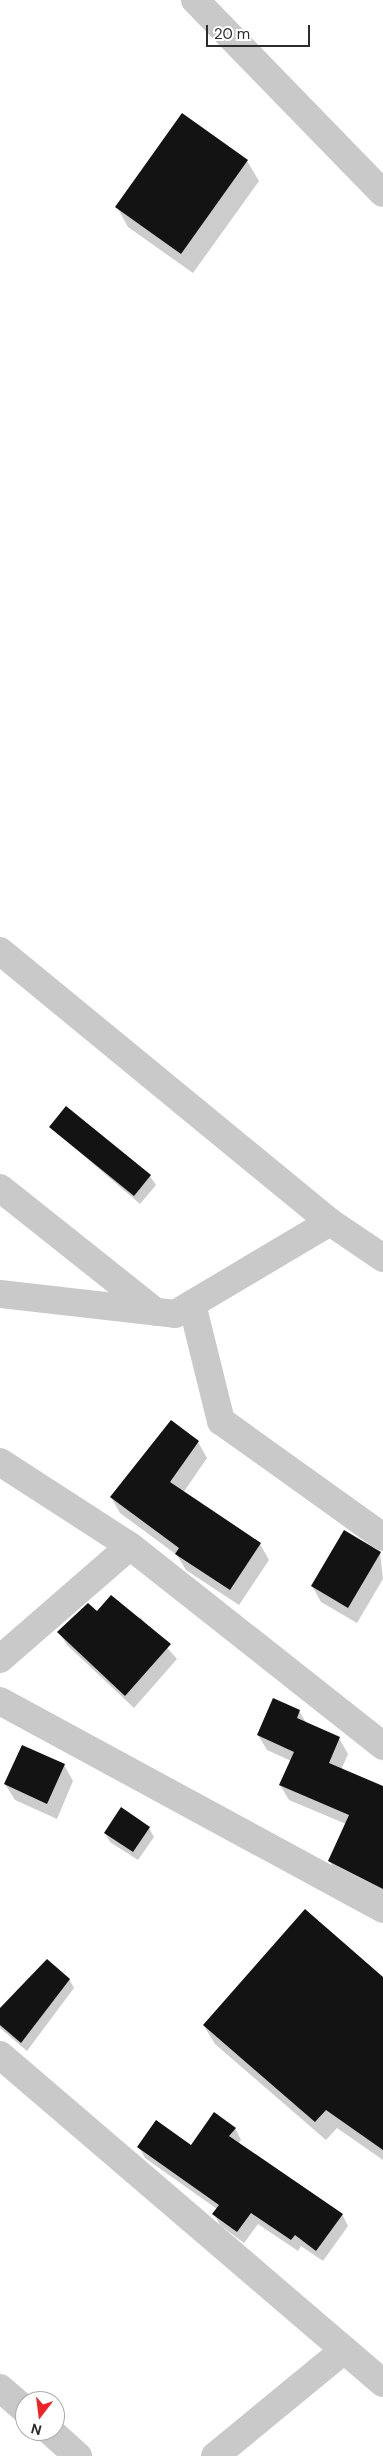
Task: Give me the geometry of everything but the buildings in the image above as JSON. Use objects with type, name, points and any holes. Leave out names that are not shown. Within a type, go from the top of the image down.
[{"type":"street","points":[[195,0],[383,193]]},
{"type":"street","points":[[0,951],[330,1222],[383,1258]]},
{"type":"street","points":[[0,1188],[156,1312]]},
{"type":"street","points":[[0,1294],[175,1314],[330,1222]]},
{"type":"street","points":[[192,1304],[222,1421],[383,1537]]},
{"type":"street","points":[[0,1462],[130,1546],[383,1746]]},
{"type":"street","points":[[0,1659],[130,1546]]},
{"type":"street","points":[[0,1701],[383,1909]]},
{"type":"street","points":[[0,2055],[383,2383]]},
{"type":"street","points":[[215,2456],[344,2350]]},
{"type":"street","points":[[0,2388],[15,2401]]},
{"type":"street","points":[[61,2441],[78,2456]]}]
